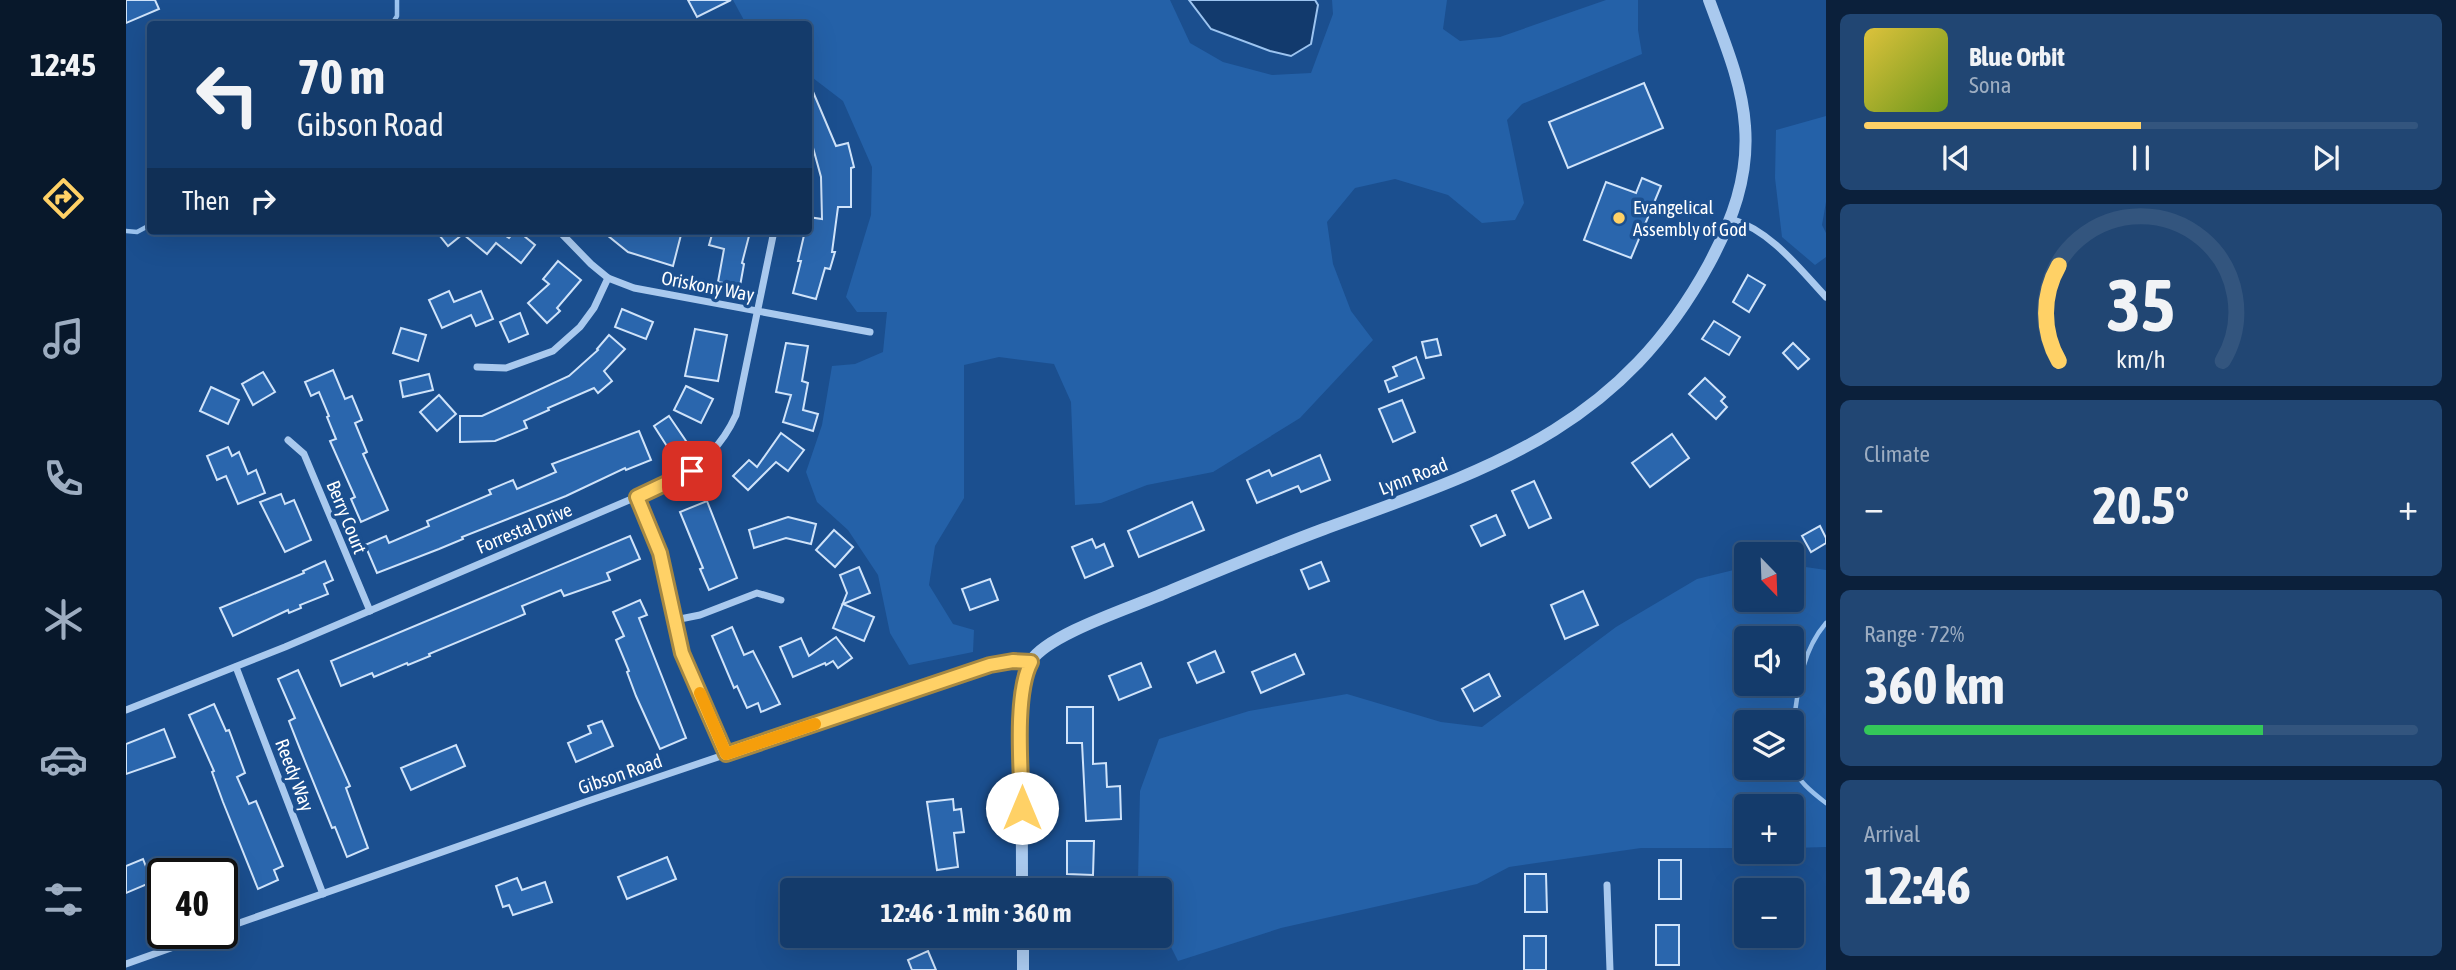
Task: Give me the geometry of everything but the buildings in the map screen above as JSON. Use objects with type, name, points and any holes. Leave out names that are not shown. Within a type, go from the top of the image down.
[{"type":"street","name":"Lynn Road","points":[[1031,662],[1044,648],[1068,634],[1253,556],[1459,480],[1510,456],[1607,394],[1648,354],[1689,298],[1725,235],[1743,180],[1745,127],[1735,75],[1709,0]]},
{"type":"street","points":[[1731,219],[1748,224],[1770,241],[1826,297]]},
{"type":"street","name":"Oriskony Way","points":[[563,235],[608,278],[634,288],[870,332]]},
{"type":"street","name":"Forrestal Drive","points":[[126,710],[370,611],[692,471],[724,438],[740,403],[773,235]]},
{"type":"street","points":[[477,367],[506,368],[552,351],[580,327],[594,308],[608,278]]},
{"type":"street","name":"Berry Court","points":[[288,440],[304,454],[370,611]]},
{"type":"street","points":[[637,497],[660,553],[682,653],[726,754]]},
{"type":"street","points":[[675,620],[700,615],[757,593],[781,600]]},
{"type":"street","name":"Gibson Road","points":[[238,923],[990,665],[1013,661],[1031,662]]},
{"type":"street","points":[[1022,878],[1021,713],[1024,683],[1031,662]]},
{"type":"street","name":"Reedy Way","points":[[236,667],[323,894]]},
{"type":"street","points":[[1607,885],[1609,970]]},
{"type":"street","points":[[1023,948],[1023,970]]},
{"type":"street","points":[[126,964],[168,949]]},
{"type":"shaded area","points":[[733,0],[1170,0],[1190,43],[1223,62],[1272,75],[1311,73],[1333,14],[1332,0],[1447,0],[1443,29],[1460,41],[1500,37],[1606,0],[1638,0],[1638,30],[1642,54],[1522,104],[1507,120],[1524,203],[1515,220],[1482,223],[1448,195],[1395,179],[1355,188],[1327,222],[1333,264],[1351,311],[1373,340],[1300,418],[1213,472],[1147,485],[1101,503],[1075,505],[1071,402],[1054,364],[999,357],[964,365],[964,498],[935,546],[929,585],[953,624],[974,630],[973,652],[909,665],[890,633],[878,575],[848,530],[817,502],[806,472],[822,425],[832,366],[855,364],[883,352],[887,312],[857,312],[846,297],[871,215],[872,167],[843,101],[812,77],[812,21],[744,21]]},
{"type":"shaded area","points":[[1189,0],[1315,0],[1318,5],[1311,44],[1291,56],[1270,51],[1211,29]]},
{"type":"shaded area","points":[[1826,116],[1826,202],[1822,225],[1826,233],[1826,257],[1815,265],[1782,237],[1775,178],[1776,130]]},
{"type":"shaded area","points":[[1804,567],[1826,570],[1826,847],[1804,848],[1804,794],[1734,794],[1734,848],[1641,848],[1509,867],[1477,884],[1281,928],[1178,961],[1172,948],[1172,878],[1138,878],[1140,791],[1159,739],[1249,711],[1347,694],[1441,722],[1482,727],[1616,627],[1697,579],[1734,570],[1734,612],[1804,612]]},
{"type":"waterway","points":[[394,21],[397,16],[397,0]]},
{"type":"waterway","points":[[126,231],[137,232],[147,227]]},
{"type":"waterway","points":[[1795,710],[1805,661],[1826,623]]},
{"type":"waterway","points":[[1800,780],[1826,803]]},
{"type":"slow traffic","points":[[700,693],[726,754],[815,724]]},
{"type":"place","name":"Evangelical Assembly of God","points":[[1619,218]]},
{"type":"route","points":[[692,471],[637,497],[660,553],[682,653],[726,754],[990,665],[1013,661],[1031,662],[1024,683],[1021,713],[1022,808]]}]
